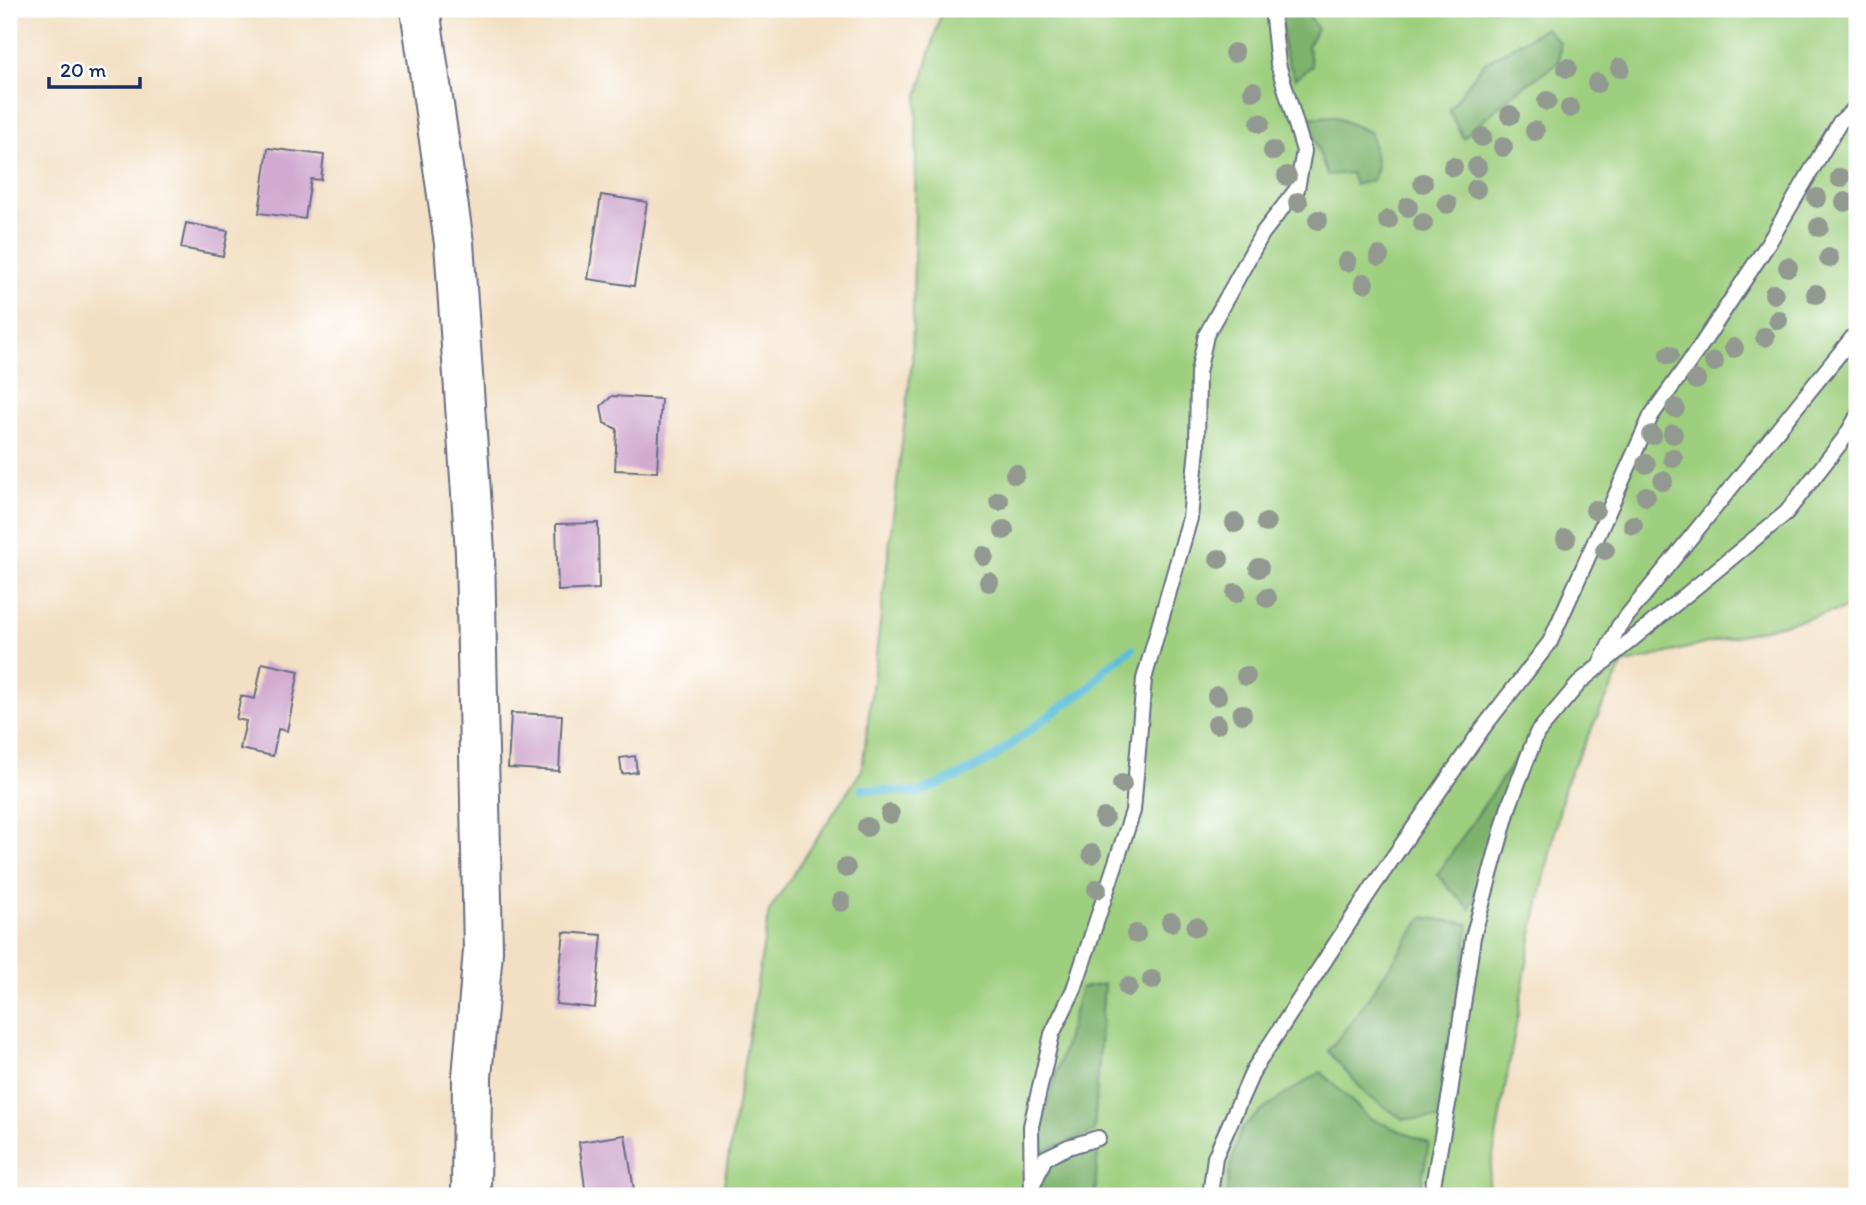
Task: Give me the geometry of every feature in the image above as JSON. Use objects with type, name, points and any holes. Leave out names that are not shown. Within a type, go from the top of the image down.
[{"type":"street","points":[[420,9],[454,243],[475,552],[483,951],[472,1077],[471,1196]]},
{"type":"lane","points":[[1031,1195],[1031,1126],[1052,1034],[1074,989],[1133,811],[1144,679],[1190,518],[1197,449],[1198,373],[1206,335],[1262,234],[1297,189],[1304,151],[1279,64],[1272,9]]},
{"type":"lane","points":[[1210,1196],[1216,1157],[1254,1069],[1372,888],[1483,728],[1550,642],[1651,416],[1769,244],[1840,122],[1857,107]]},
{"type":"lane","points":[[1599,667],[1619,626],[1857,332]]},
{"type":"lane","points":[[1431,1196],[1450,1093],[1473,937],[1509,806],[1537,733],[1581,681],[1786,513],[1846,436],[1857,417]]},
{"type":"lane","points":[[1031,1195],[1045,1158],[1068,1147],[1098,1138]]},
{"type":"green space","points":[[942,9],[1857,9],[1857,606],[1623,664],[1566,781],[1532,934],[1486,1196],[722,1196],[769,911],[862,770],[912,361],[917,100]]},
{"type":"green space","points":[[1280,9],[1305,9],[1317,28],[1308,46],[1312,66],[1295,79],[1284,50]]},
{"type":"green space","points":[[1545,28],[1560,43],[1559,62],[1513,94],[1463,138],[1449,110],[1483,64]]},
{"type":"green space","points":[[1333,116],[1371,133],[1377,166],[1373,180],[1355,185],[1351,173],[1327,175],[1307,118]]},
{"type":"green space","points":[[1518,755],[1470,909],[1437,875]]},
{"type":"green space","points":[[1423,917],[1469,924],[1440,1119],[1403,1119],[1368,1096],[1328,1051],[1355,1017]]},
{"type":"green space","points":[[1104,984],[1094,1132],[1033,1155],[1081,988]]},
{"type":"green space","points":[[1321,1072],[1369,1118],[1429,1143],[1419,1196],[1227,1196],[1235,1150],[1244,1127],[1269,1105]]},
{"type":"green space","points":[[1098,1148],[1095,1196],[1035,1196],[1051,1161]]},
{"type":"building","points":[[268,148],[324,155],[321,180],[311,179],[305,219],[259,213]]},
{"type":"building","points":[[601,195],[647,202],[634,286],[588,279]]},
{"type":"building","points":[[186,223],[228,231],[223,256],[181,248]]},
{"type":"building","points":[[612,396],[661,399],[657,472],[615,470],[617,429],[604,423],[601,406]]},
{"type":"building","points":[[598,523],[599,589],[558,591],[556,524]]},
{"type":"building","points":[[262,663],[299,671],[287,731],[278,729],[273,756],[240,749],[246,721],[236,719],[241,696],[255,699]]},
{"type":"building","points":[[511,713],[562,715],[559,771],[508,768]]},
{"type":"building","points":[[635,756],[637,772],[622,774],[620,758]]},
{"type":"building","points":[[564,932],[602,935],[595,1008],[556,1004]]},
{"type":"building","points":[[625,1135],[635,1196],[586,1196],[579,1142]]},
{"type":"waterway","points":[[862,789],[918,793],[961,775],[993,758],[1091,687],[1105,669],[1132,649]]}]
